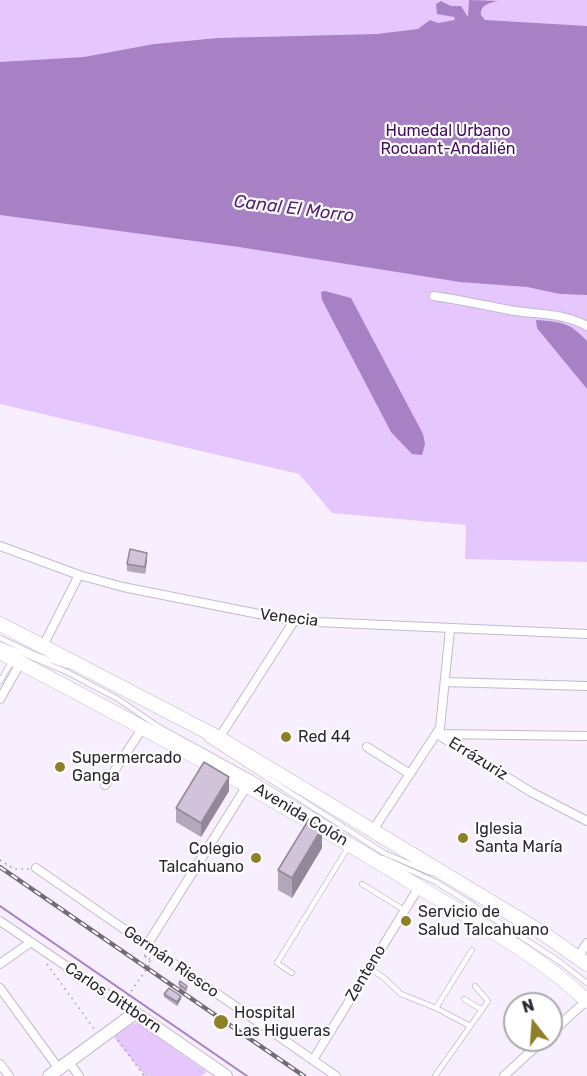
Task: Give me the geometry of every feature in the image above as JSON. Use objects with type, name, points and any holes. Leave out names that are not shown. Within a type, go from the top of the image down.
[{"type":"main road","name":"Avenida Colón","points":[[0,624],[219,738],[258,776],[350,844],[564,980],[587,1000]]},
{"type":"main road","name":"Avenida Colón","points":[[0,652],[144,726],[373,830],[492,902],[584,964]]},
{"type":"street","points":[[434,296],[492,304],[509,310],[574,318],[587,326]]},
{"type":"street","name":"Venecia","points":[[0,546],[79,576],[186,601],[294,621],[587,634]]},
{"type":"street","points":[[43,646],[79,576]]},
{"type":"street","points":[[219,738],[294,621]]},
{"type":"street","points":[[373,830],[437,734],[441,724],[450,629]]},
{"type":"street","points":[[0,699],[5,682],[17,660]]},
{"type":"street","points":[[445,682],[587,686]]},
{"type":"street","points":[[105,785],[144,726]]},
{"type":"street","name":"Errázuriz","points":[[437,734],[587,736]]},
{"type":"street","name":"Errázuriz","points":[[437,734],[531,792],[587,821]]},
{"type":"street","points":[[366,747],[410,774]]},
{"type":"street","points":[[147,945],[258,776]]},
{"type":"street","name":"Germán Riesco","points":[[36,868],[336,1076]]},
{"type":"street","name":"Zenteno","points":[[313,1060],[419,886]]},
{"type":"street","name":"Carlos Dittborn","points":[[0,921],[226,1076]]},
{"type":"street","points":[[0,964],[31,942]]},
{"type":"street","points":[[584,964],[587,944]]},
{"type":"street","points":[[0,988],[59,1069],[79,1076]]},
{"type":"street","points":[[563,1022],[587,1000]]},
{"type":"street","points":[[59,1069],[135,1013]]},
{"type":"street","points":[[504,1076],[530,1052]]},
{"type":"street","points":[[0,1064],[9,1076]]},
{"type":"lane","points":[[0,638],[106,685],[197,733],[380,856],[436,882],[569,968],[587,983]]},
{"type":"lane","points":[[0,644],[67,672],[102,690],[159,727],[258,776],[392,857],[492,902]]},
{"type":"lane","points":[[292,974],[277,963],[350,844]]},
{"type":"lane","points":[[362,884],[404,910]]},
{"type":"lane","points":[[504,927],[564,980]]},
{"type":"lane","points":[[436,1008],[472,950]]},
{"type":"lane","points":[[369,968],[383,977],[401,994],[436,1008],[470,1026]]},
{"type":"lane","points":[[435,1076],[488,1001],[487,997],[475,986]]},
{"type":"lane","points":[[464,999],[482,1010]]},
{"type":"path","points":[[0,860],[14,870],[36,868]]},
{"type":"path","points":[[45,961],[144,1076]]},
{"type":"path","points":[[126,998],[151,962]]},
{"type":"green space","points":[[0,0],[587,0],[587,562],[465,559],[466,525],[332,513],[299,474],[0,404]]},
{"type":"green space","points":[[138,1023],[207,1072],[201,1076],[145,1076],[113,1036],[130,1024]]},
{"type":"water","name":"Humedal Urbano Rocuant-Andalién","points":[[469,0],[498,1],[482,9],[481,15],[485,20],[587,26],[587,295],[560,294],[527,287],[460,282],[239,247],[0,215],[0,62],[84,57],[154,44],[218,38],[377,34],[418,29],[430,20],[438,23],[455,20],[454,17],[437,14],[436,4],[441,1],[451,6],[461,6],[468,17]]},
{"type":"water","points":[[321,292],[351,298],[423,434],[425,444],[422,455],[412,454],[391,432],[322,300]]},
{"type":"water","points":[[536,320],[564,324],[587,341],[587,389],[537,328]]},
{"type":"building","points":[[130,549],[147,553],[145,567],[127,564]]},
{"type":"building","points":[[204,762],[229,777],[201,823],[176,808]]},
{"type":"building","points":[[309,819],[322,828],[292,878],[278,870]]},
{"type":"building","points":[[180,981],[187,986],[186,989],[179,984]]},
{"type":"building","points":[[169,988],[181,996],[177,1002],[164,994]]},
{"type":"waterway","points":[[0,906],[247,1076]]},
{"type":"railway","points":[[0,867],[304,1076]]},
{"type":"place","name":"Red 44","points":[[286,737]]},
{"type":"place","name":"Supermercado Ganga","points":[[60,767]]},
{"type":"place","name":"Iglesia Santa María","points":[[463,838]]},
{"type":"place","name":"Colegio Talcahuano","points":[[256,858]]},
{"type":"place","name":"Servicio de Salud Talcahuano","points":[[406,921]]},
{"type":"place","name":"Hospital Las Higueras","points":[[221,1022]]},
{"type":"water label","name":"Canal El Morro","points":[[294,209]]}]
